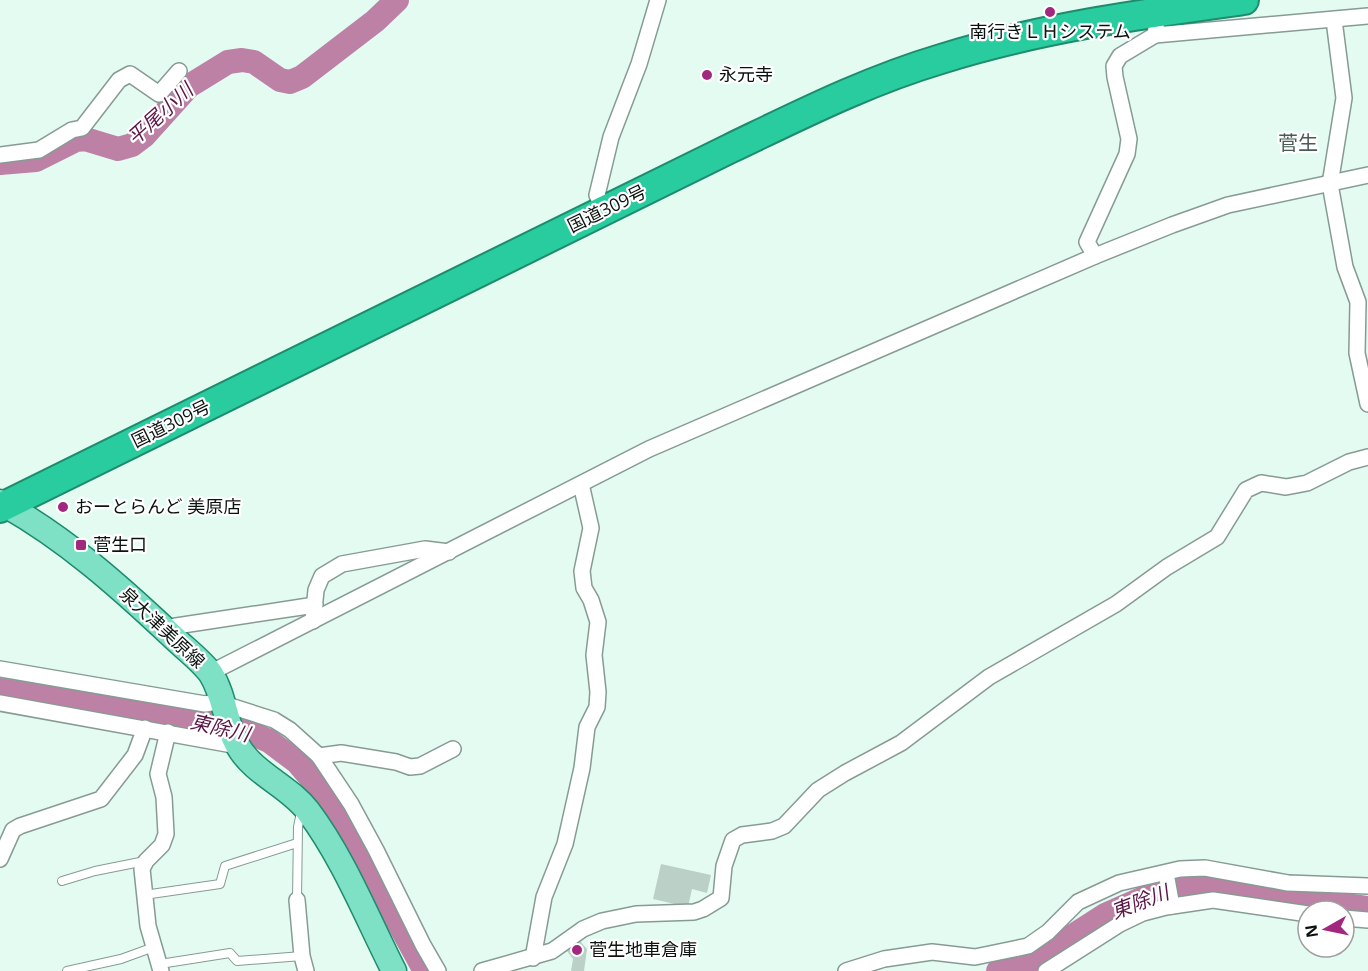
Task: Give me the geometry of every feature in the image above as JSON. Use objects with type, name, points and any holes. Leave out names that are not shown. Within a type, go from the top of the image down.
[{"type":"highway","name":"国道309号","points":[[601,202],[779,103],[870,64],[976,29],[1034,15],[1118,0]]},
{"type":"highway","name":"国道309号","points":[[1,501],[601,202],[867,84],[941,58],[1041,32],[1157,23],[1244,0]]},
{"type":"main road","name":"泉大津美原線","points":[[1,501],[76,552],[131,597],[210,673],[225,706],[237,743],[248,760],[302,806],[315,823],[346,873],[394,971]]},
{"type":"street","points":[[601,202],[611,137],[639,64],[658,0]]},
{"type":"street","points":[[1095,256],[1087,242],[1127,154],[1129,139],[1114,66],[1120,56],[1157,23],[1334,20],[1368,16]]},
{"type":"street","points":[[1334,20],[1344,98],[1330,184],[1345,267],[1358,302],[1357,352],[1368,404]]},
{"type":"street","points":[[0,155],[39,150],[72,130],[82,128],[119,80],[130,74],[159,94],[179,71]]},
{"type":"street","points":[[210,673],[649,449],[1095,256],[1228,205],[1368,175]]},
{"type":"street","points":[[482,971],[552,951],[583,929],[602,921],[636,914],[694,912],[703,909],[721,898],[724,866],[733,840],[742,835],[772,831],[784,826],[818,790],[901,743],[989,677],[1116,604],[1167,567],[1216,537],[1246,489],[1261,483],[1286,487],[1307,483],[1349,462],[1368,457]]},
{"type":"street","points":[[533,958],[544,897],[565,844],[582,768],[587,727],[597,707],[598,692],[594,655],[598,622],[591,600],[584,588],[582,572],[591,528],[581,484]]},
{"type":"street","points":[[313,621],[316,590],[322,576],[342,564],[425,549],[449,552]]},
{"type":"street","points":[[163,628],[315,604]]},
{"type":"street","points":[[0,669],[225,706],[274,720],[290,730],[319,756],[351,804],[438,971]]},
{"type":"street","points":[[0,703],[237,743]]},
{"type":"street","points":[[0,859],[14,830],[20,826],[101,799],[135,755],[146,728]]},
{"type":"street","points":[[161,968],[148,926],[142,869],[146,861],[162,845],[166,834],[164,797],[158,774],[168,732]]},
{"type":"street","points":[[319,756],[341,753],[396,762],[410,767],[420,766],[453,749]]},
{"type":"street","points":[[846,971],[884,959],[932,952],[975,957],[1028,946],[1048,932],[1078,902],[1119,883],[1180,869],[1205,868],[1288,883],[1368,886]]},
{"type":"street","points":[[1166,873],[1172,906]]},
{"type":"street","points":[[297,900],[304,964]]},
{"type":"street","points":[[1046,971],[1120,924],[1143,913],[1172,906],[1213,900],[1296,912]]},
{"type":"lane","points":[[297,900],[297,843],[302,806]]},
{"type":"lane","points":[[144,895],[220,884],[225,866],[297,843]]},
{"type":"lane","points":[[62,881],[95,871],[146,861]]},
{"type":"lane","points":[[66,971],[95,966],[155,947]]},
{"type":"lane","points":[[161,968],[230,952],[237,961],[304,964]]},
{"type":"building","points":[[661,864],[711,875],[707,893],[692,889],[688,907],[653,899]]},
{"type":"building","points":[[580,941],[587,949],[584,971],[571,971],[573,959],[567,951]]},
{"type":"waterway","name":"平尾小川","points":[[0,163],[36,160],[76,140],[85,139],[118,149],[132,145],[144,136],[189,86],[228,62],[242,60],[254,62],[280,80],[290,82],[302,77],[375,21],[397,0]]},
{"type":"waterway","name":"東除川","points":[[0,690],[242,729],[269,741],[297,762],[321,790],[346,828],[425,971]]},
{"type":"waterway","name":"東除川","points":[[998,971],[1024,967],[1105,915],[1155,893],[1181,887],[1210,886],[1368,908]]},
{"type":"place","name":"南行きＬＨシステム","points":[[1050,12]]},
{"type":"place","name":"永元寺","points":[[707,75]]},
{"type":"place","name":"おーとらんど 美原店","points":[[63,507]]},
{"type":"place","name":"菅生口","points":[[81,545]]},
{"type":"place","name":"菅生地車倉庫","points":[[577,950]]},
{"type":"district","name":"菅生","points":[[1298,143]]}]
